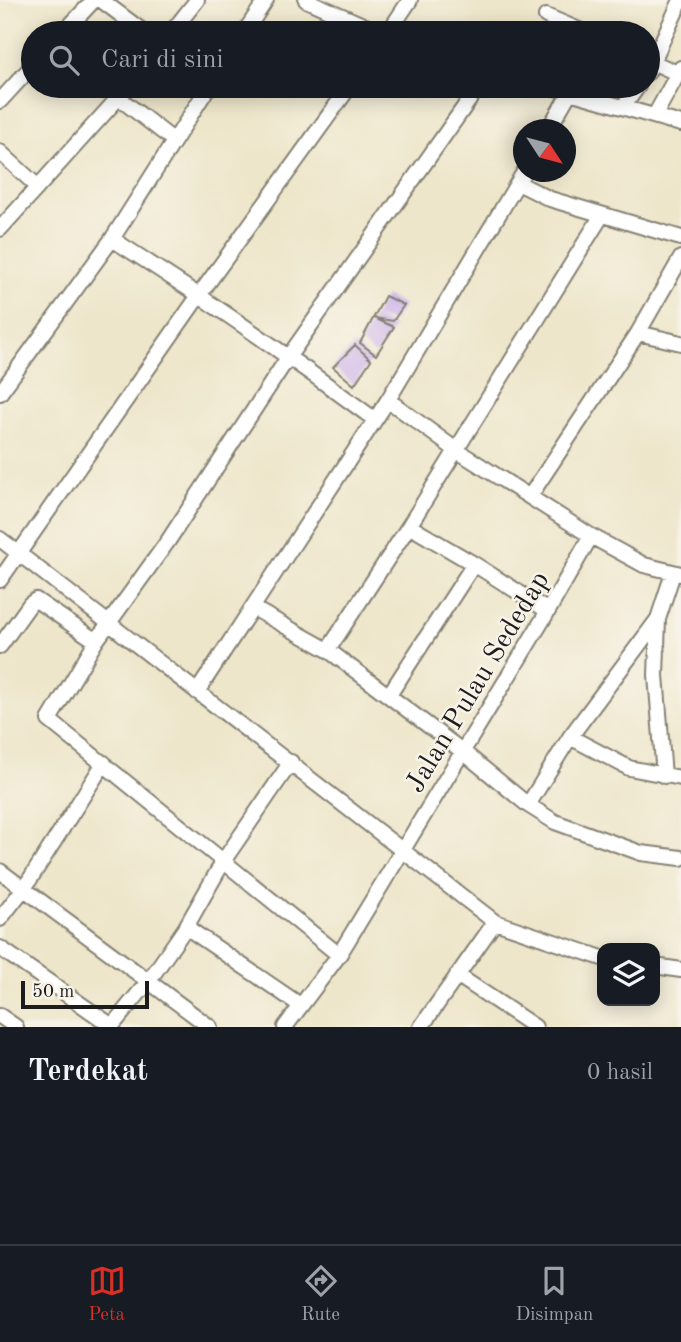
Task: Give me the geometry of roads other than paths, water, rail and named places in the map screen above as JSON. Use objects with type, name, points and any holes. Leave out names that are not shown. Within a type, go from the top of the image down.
[{"type":"street","points":[[74,21],[94,0]]},
{"type":"street","points":[[101,0],[129,21]]},
{"type":"street","points":[[180,21],[197,0]]},
{"type":"street","points":[[252,21],[266,0]]},
{"type":"street","points":[[306,0],[354,21]]},
{"type":"street","points":[[396,21],[410,0]]},
{"type":"street","points":[[660,44],[681,0]]},
{"type":"street","points":[[546,16],[558,21]]},
{"type":"street","points":[[655,115],[680,71],[660,67]]},
{"type":"street","points":[[0,101],[21,78]]},
{"type":"street","points":[[0,229],[119,98]]},
{"type":"street","points":[[130,98],[173,140]]},
{"type":"street","points":[[0,393],[112,239],[201,98]]},
{"type":"street","points":[[0,580],[341,98]]},
{"type":"street","points":[[340,955],[49,720],[96,641],[168,541],[289,356],[471,98]]},
{"type":"street","points":[[554,119],[566,98]]},
{"type":"street","points":[[593,98],[681,124]]},
{"type":"street","points":[[624,106],[630,98]]},
{"type":"street","points":[[0,152],[38,187]]},
{"type":"street","points":[[197,692],[388,400],[518,182]]},
{"type":"street","points":[[528,182],[550,199],[681,238]]},
{"type":"street","points":[[328,650],[409,526],[602,215]]},
{"type":"street","points":[[112,239],[200,294],[374,419]]},
{"type":"street","points":[[530,496],[638,333],[681,258]]},
{"type":"street","points":[[638,333],[681,343]]},
{"type":"street","points":[[388,400],[456,450],[591,537],[644,565],[677,574],[658,619],[570,737],[528,805]]},
{"type":"street","points":[[409,526],[548,611]]},
{"type":"street","name":"Jalan Pulau Sededap","points":[[285,1027],[340,955],[591,537]]},
{"type":"street","points":[[0,539],[495,922],[597,956]]},
{"type":"street","points":[[389,695],[474,564]]},
{"type":"street","points":[[0,646],[30,604],[36,600],[96,641]]},
{"type":"street","points":[[253,608],[328,650],[462,751],[528,805],[555,822],[641,853],[681,858]]},
{"type":"street","points":[[658,619],[656,675],[664,776]]},
{"type":"street","points":[[570,737],[629,768],[681,778]]},
{"type":"street","points":[[0,948],[111,1027],[148,982],[186,928],[224,860],[291,762]]},
{"type":"street","points":[[0,919],[25,887],[104,763]]},
{"type":"street","points":[[0,871],[210,1027]]},
{"type":"street","points":[[421,1027],[495,922]]},
{"type":"street","points":[[186,928],[300,1005]]},
{"type":"street","points":[[660,967],[681,970]]},
{"type":"street","points":[[457,975],[535,1027]]},
{"type":"street","points":[[0,1016],[16,1027]]}]
